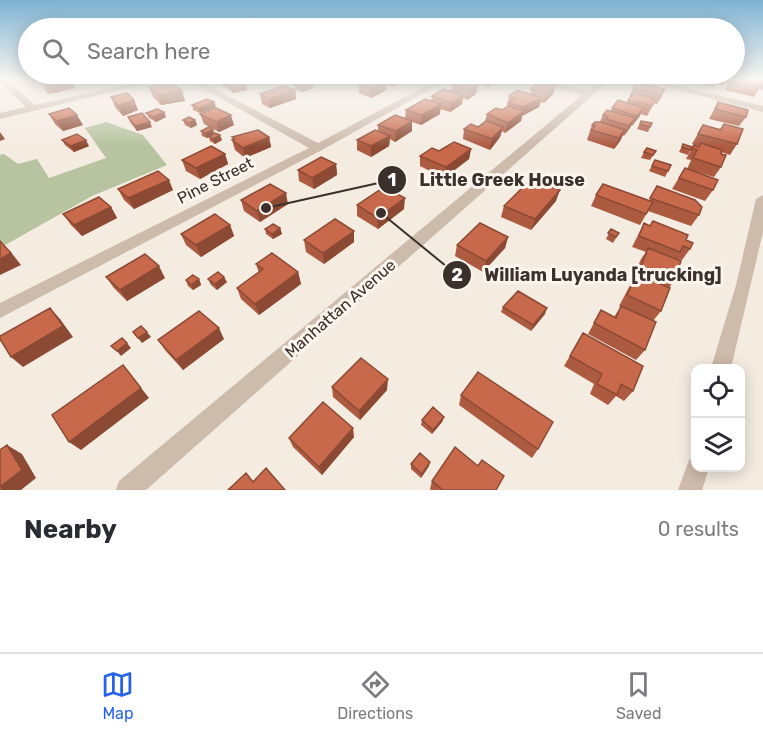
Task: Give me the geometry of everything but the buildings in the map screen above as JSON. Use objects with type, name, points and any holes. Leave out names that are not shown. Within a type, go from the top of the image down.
[{"type":"street","points":[[26,102],[33,108]]},
{"type":"street","points":[[0,116],[60,102]]},
{"type":"street","points":[[232,102],[318,148]]},
{"type":"street","name":"Pine Street","points":[[0,311],[318,148],[403,102]]},
{"type":"street","name":"Manhattan Avenue","points":[[128,490],[581,102]]},
{"type":"street","points":[[734,102],[763,109]]},
{"type":"street","points":[[722,364],[744,285],[763,199]]},
{"type":"street","points":[[690,490],[696,472]]},
{"type":"green space","points":[[106,122],[143,135],[167,165],[92,196],[0,248],[0,155],[4,154],[18,164],[37,159],[49,178],[106,158],[85,128]]},
{"type":"place","name":"Little Greek House","points":[[266,208]]},
{"type":"place","name":"William Luyanda [trucking]","points":[[381,213]]}]
